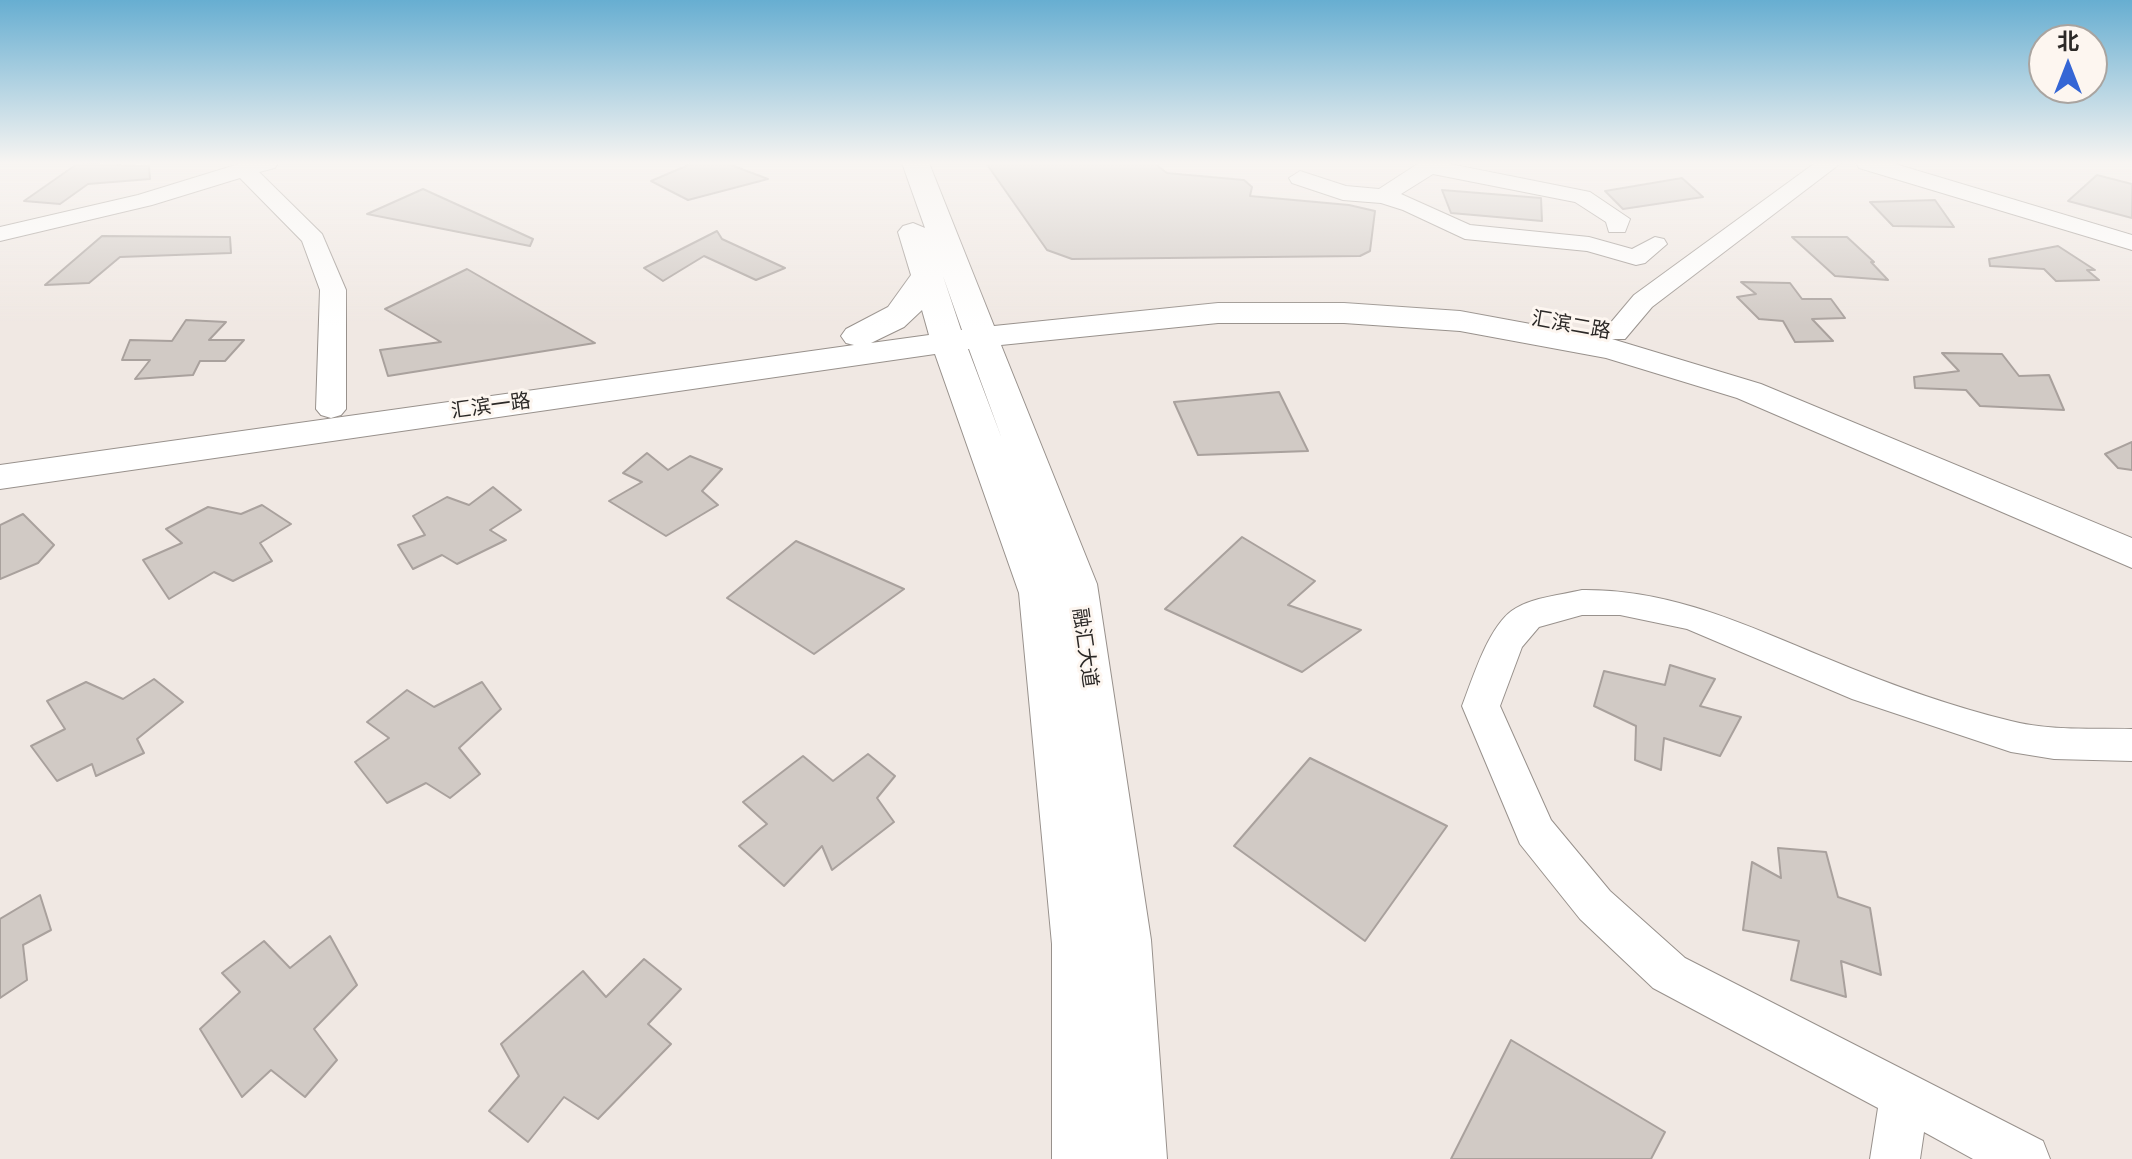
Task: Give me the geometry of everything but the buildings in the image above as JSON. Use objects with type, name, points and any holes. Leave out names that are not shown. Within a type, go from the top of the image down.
[{"type":"main road","name":"融汇大道","points":[[916,217],[942,274],[975,321],[1076,584],[1124,940],[1136,1159]]},
{"type":"main road","name":"融汇大道","points":[[928,217],[942,274]]},
{"type":"main road","points":[[858,345],[907,310],[942,274],[975,321]]},
{"type":"main road","name":"汇滨二路","points":[[1068,319],[1215,296],[1341,295],[1460,306],[1615,333],[1763,376],[2132,526]]},
{"type":"main road","name":"汇滨二路","points":[[975,321],[1218,313],[1344,313],[1460,321],[1612,349],[1749,391],[2132,554]]},
{"type":"main road","points":[[1010,410],[1028,362],[1068,319]]},
{"type":"main road","name":"融汇大道","points":[[975,321],[965,389],[1040,593],[1079,944],[1083,1159]]},
{"type":"main road","name":"汇滨一路","points":[[0,477],[858,345],[975,321]]},
{"type":"main road","points":[[858,345],[920,362],[943,373],[965,389]]},
{"type":"main road","name":"汇滨一路","points":[[0,457],[331,409],[858,345]]},
{"type":"street","points":[[0,234],[65,217]]},
{"type":"street","points":[[296,217],[313,239],[333,290],[331,409]]},
{"type":"street","points":[[1435,217],[1465,232],[1589,244],[1636,258],[1655,244],[1617,227]]},
{"type":"street","points":[[1615,217],[1618,219],[1617,227]]},
{"type":"street","points":[[1615,333],[1643,301],[1756,217]]},
{"type":"street","points":[[2046,217],[2132,243]]},
{"type":"street","points":[[1589,244],[1617,227]]},
{"type":"street","points":[[1647,249],[1690,266]]},
{"type":"street","points":[[2025,1159],[1669,973],[1595,905],[1535,831],[1481,706],[1500,656],[1524,620],[1564,604],[1609,603],[1660,608],[1722,627],[1812,668],[1912,707],[2016,739],[2132,745]]},
{"type":"street","points":[[1895,1159],[1904,1095]]}]
